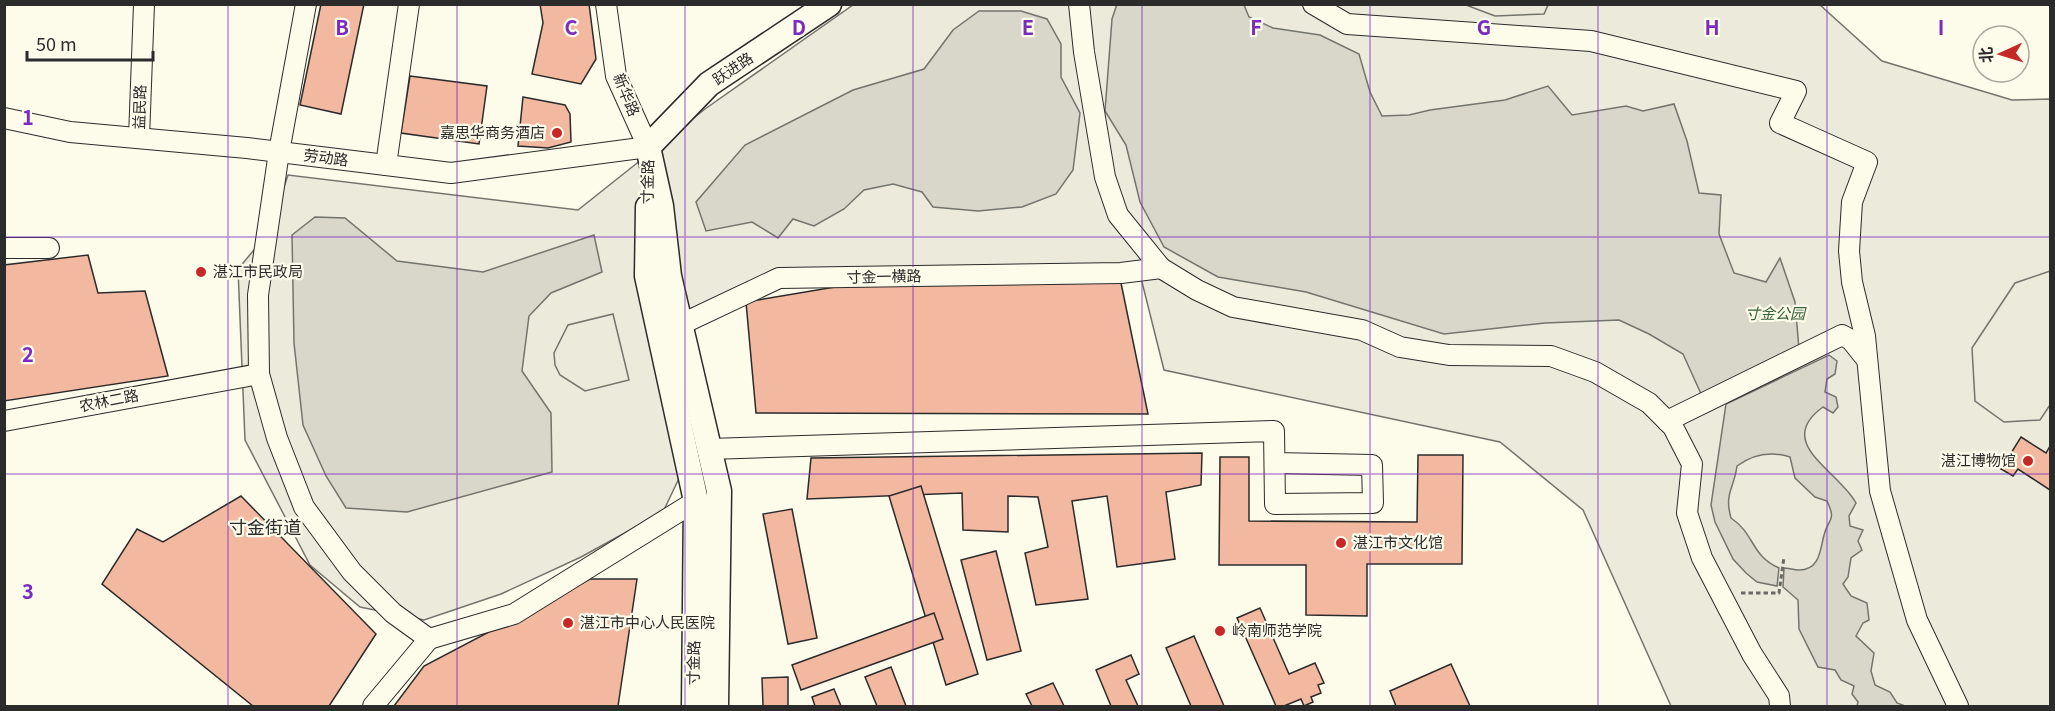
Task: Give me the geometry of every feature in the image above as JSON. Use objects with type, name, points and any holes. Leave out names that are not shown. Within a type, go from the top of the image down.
[{"type":"main road","name":"跃进路","points":[[648,147],[709,84],[830,4]]},
{"type":"main road","name":"寸金路","points":[[648,147],[661,206],[669,276],[670,330],[696,501],[693,706]]},
{"type":"main road","name":"寸金路","points":[[670,330],[710,449],[719,491],[716,706]]},
{"type":"street","name":"益民路","points":[[139,138],[144,4]]},
{"type":"street","points":[[306,4],[279,152],[258,295],[259,374],[276,438],[304,507],[352,572],[393,613],[429,639]]},
{"type":"street","points":[[386,165],[409,4]]},
{"type":"street","name":"新华路","points":[[606,4],[616,76],[648,147]]},
{"type":"street","points":[[1079,4],[1084,52],[1105,177],[1118,215],[1161,268],[1197,290],[1233,307],[1362,330],[1400,347],[1449,355],[1551,356],[1595,372],[1649,403],[1673,427],[1692,464],[1687,513],[1702,558],[1752,654],[1779,696],[1780,706]]},
{"type":"street","points":[[1313,4],[1347,24],[1592,41],[1796,91],[1780,123],[1867,162],[1852,202],[1849,251],[1867,361],[1880,492],[1917,620],[1958,706]]},
{"type":"street","name":"劳动路","points":[[4,118],[70,132],[279,152],[451,173],[648,147]]},
{"type":"street","points":[[4,248],[49,248]]},
{"type":"street","name":"寸金一横路","points":[[670,330],[779,278],[1121,273],[1161,268]]},
{"type":"street","points":[[1667,421],[1842,335],[1851,340],[1867,361]]},
{"type":"street","name":"农林二路","points":[[4,421],[259,374]]},
{"type":"street","points":[[710,449],[1274,431],[1275,504],[1373,503],[1372,465],[1275,463]]},
{"type":"street","points":[[373,706],[429,639],[514,614],[696,501]]},
{"type":"path","points":[[1722,600],[1742,593],[1779,593],[1784,557]]},
{"type":"green space","name":"寸金公园","points":[[853,5],[1820,5],[1882,61],[2012,100],[2050,99],[2050,706],[1671,706],[1583,510],[1500,442],[1164,370],[1138,266],[780,274],[652,344],[682,472],[663,512],[581,557],[501,594],[424,620],[360,607],[310,565],[245,440],[238,269],[269,232],[288,175],[578,210],[705,109]]},
{"type":"shaded area","points":[[1117,4],[1244,5],[1249,17],[1273,28],[1320,35],[1359,54],[1370,92],[1382,116],[1409,115],[1505,100],[1548,86],[1572,115],[1626,106],[1643,111],[1674,104],[1687,141],[1699,193],[1721,195],[1719,234],[1734,273],[1766,282],[1780,258],[1795,302],[1799,349],[1702,396],[1683,354],[1619,320],[1545,323],[1444,334],[1306,292],[1218,277],[1164,247],[1140,202],[1126,145],[1105,111],[1112,19]]},
{"type":"shaded area","points":[[1466,5],[1548,5],[1544,14],[1495,16]]},
{"type":"shaded area","points":[[979,11],[1021,11],[1047,19],[1061,44],[1061,77],[1080,113],[1073,170],[1056,194],[1022,207],[978,211],[933,207],[922,192],[893,184],[864,190],[844,209],[814,226],[793,219],[778,238],[752,222],[706,231],[696,202],[745,145],[853,90],[924,69],[953,30]]},
{"type":"shaded area","points":[[315,217],[345,218],[397,261],[483,272],[594,235],[602,272],[551,293],[529,316],[522,371],[551,413],[552,472],[407,512],[346,508],[326,476],[303,425],[294,343],[292,235]]},
{"type":"shaded area","points":[[2050,271],[2050,405],[2040,420],[2004,422],[1975,401],[1972,348],[2015,283]]},
{"type":"shaded area","points":[[613,314],[629,380],[585,391],[560,375],[555,365],[554,353],[568,325]]},
{"type":"shaded area","points":[[1829,355],[1837,361],[1835,374],[1827,379],[1825,392],[1836,397],[1838,407],[1833,413],[1823,407],[1809,420],[1805,433],[1807,445],[1856,503],[1849,516],[1850,526],[1863,530],[1858,541],[1862,550],[1851,558],[1848,577],[1843,584],[1851,596],[1867,603],[1869,620],[1863,623],[1856,636],[1874,653],[1871,671],[1875,685],[1890,692],[1897,703],[1905,706],[1857,706],[1858,702],[1852,694],[1854,686],[1841,680],[1835,670],[1818,667],[1799,629],[1798,600],[1783,587],[1784,568],[1806,569],[1815,563],[1832,517],[1827,501],[1815,497],[1795,478],[1790,457],[1776,454],[1762,455],[1743,462],[1737,466],[1729,497],[1731,518],[1745,531],[1763,557],[1779,568],[1777,586],[1757,582],[1733,559],[1715,522],[1711,505],[1726,404]]},
{"type":"building","points":[[321,4],[364,4],[341,114],[300,105]]},
{"type":"building","points":[[540,4],[589,4],[596,59],[581,84],[532,74],[543,23]]},
{"type":"building","points":[[410,76],[487,86],[479,144],[401,133]]},
{"type":"building","points":[[523,97],[565,105],[570,114],[571,142],[548,148],[518,146]]},
{"type":"building","points":[[88,255],[98,293],[145,291],[168,376],[4,401],[4,265]]},
{"type":"building","points":[[1121,283],[1148,414],[756,413],[746,302],[847,285]]},
{"type":"building","name":"湛江博物馆","points":[[2021,437],[2046,453],[2050,446],[2050,490],[2018,469],[2013,476],[2001,469]]},
{"type":"building","points":[[1202,453],[1201,485],[1166,492],[1175,559],[1117,567],[1107,496],[1072,501],[1088,599],[1036,605],[1025,553],[1048,547],[1038,497],[1008,496],[1008,532],[963,530],[962,493],[807,499],[811,458]]},
{"type":"building","name":"湛江市文化馆","points":[[1418,455],[1463,455],[1462,564],[1367,564],[1367,616],[1306,615],[1306,565],[1219,565],[1220,457],[1249,457],[1249,521],[1417,522]]},
{"type":"building","points":[[921,486],[978,674],[946,685],[889,496]]},
{"type":"building","points":[[241,496],[376,634],[329,706],[253,706],[102,584],[137,529],[163,542]]},
{"type":"building","points":[[792,509],[817,638],[788,644],[763,514]]},
{"type":"building","points":[[996,551],[1021,651],[987,660],[961,560]]},
{"type":"building","name":"湛江市中心人民医院","points":[[590,579],[637,579],[618,706],[394,706],[424,666]]},
{"type":"building","points":[[1260,608],[1289,674],[1315,663],[1324,683],[1318,685],[1321,693],[1311,697],[1313,702],[1304,706],[1301,699],[1284,706],[1276,706],[1237,618]]},
{"type":"building","points":[[934,613],[943,639],[801,690],[792,665]]},
{"type":"building","points":[[1194,636],[1224,706],[1191,706],[1166,648]]},
{"type":"building","points":[[1131,655],[1139,674],[1126,680],[1138,706],[1111,706],[1096,670]]},
{"type":"building","points":[[1451,664],[1470,706],[1396,706],[1390,691]]},
{"type":"building","points":[[891,667],[906,706],[877,706],[865,677]]},
{"type":"building","points":[[788,677],[788,706],[763,706],[762,678]]},
{"type":"building","points":[[1053,683],[1064,706],[1032,706],[1026,694]]},
{"type":"building","points":[[834,689],[841,706],[815,706],[812,697]]},
{"type":"place","name":"嘉思华商务酒店","points":[[557,133]]},
{"type":"place","name":"湛江市民政局","points":[[201,272]]},
{"type":"place","name":"湛江博物馆","points":[[2028,461]]},
{"type":"place","name":"湛江市文化馆","points":[[1341,543]]},
{"type":"place","name":"湛江市中心人民医院","points":[[568,623]]},
{"type":"place","name":"岭南师范学院","points":[[1220,631]]},
{"type":"district","name":"寸金街道","points":[[265,528]]}]
